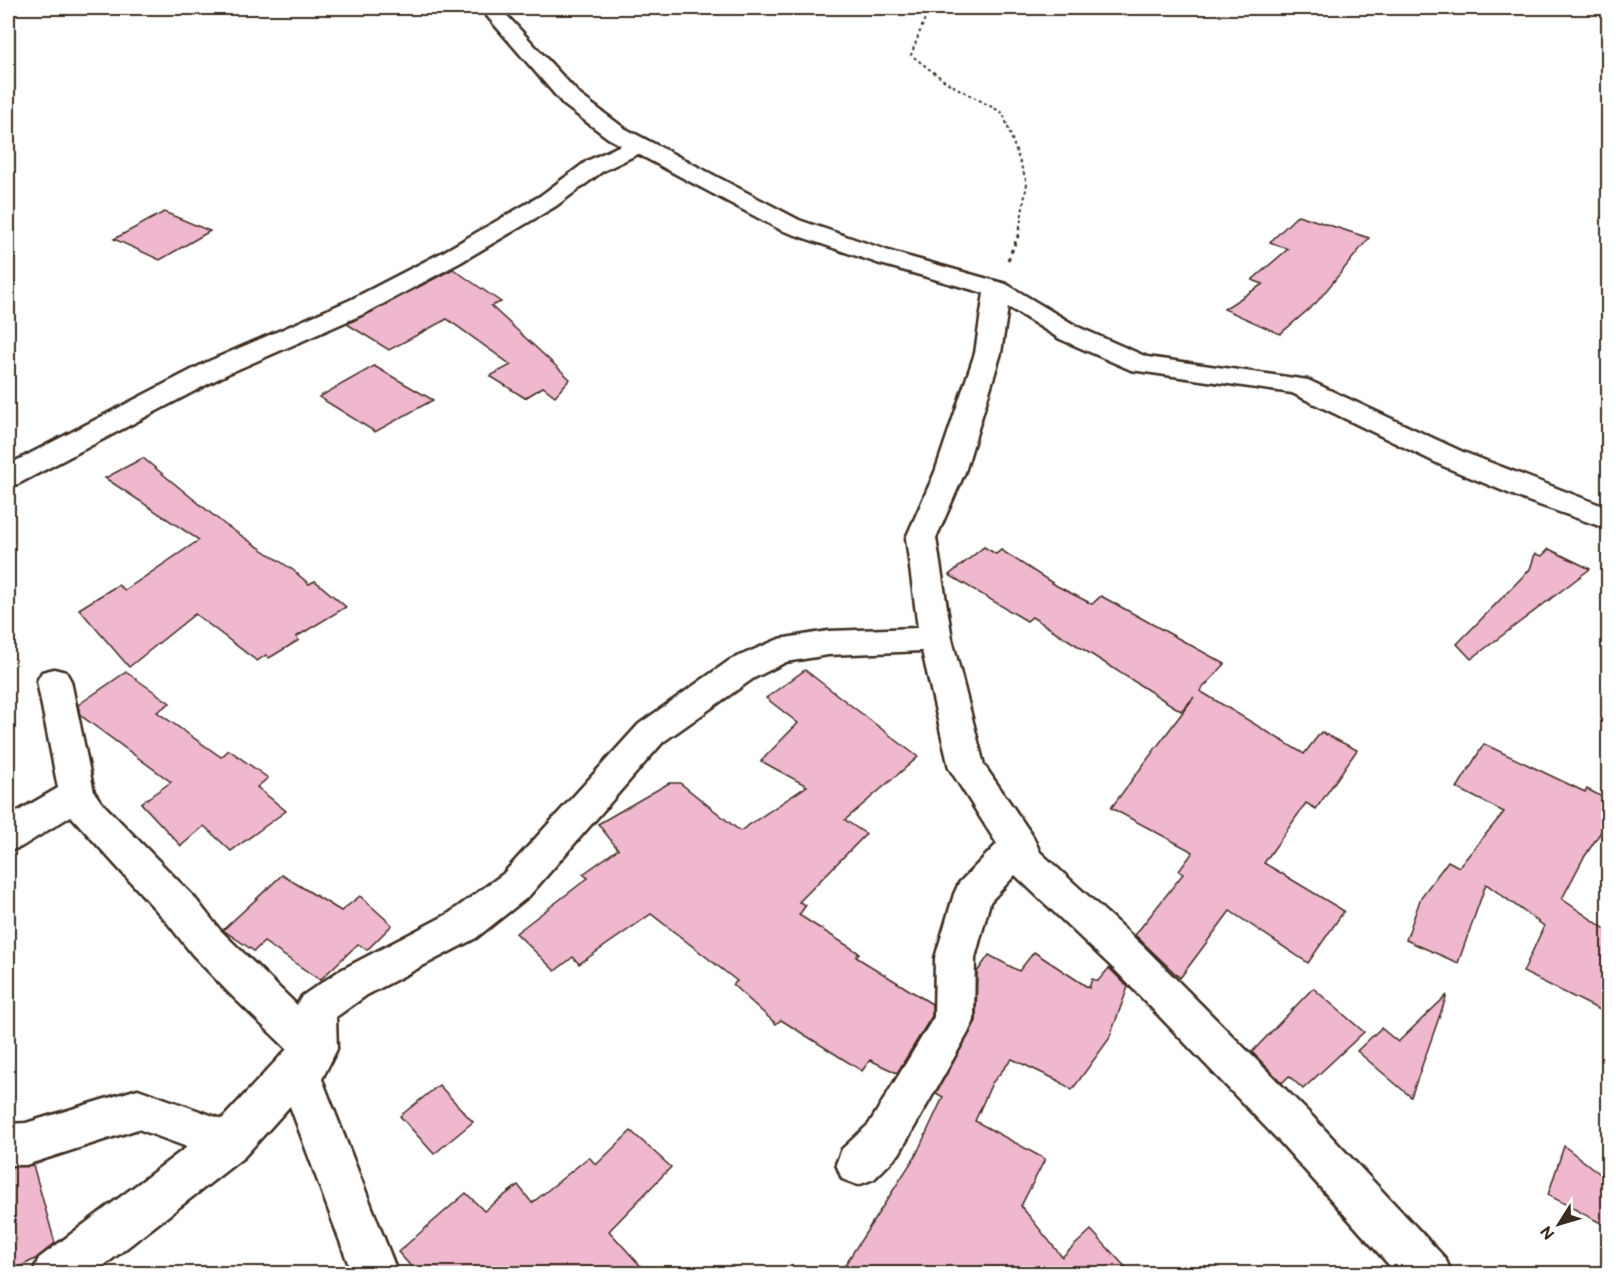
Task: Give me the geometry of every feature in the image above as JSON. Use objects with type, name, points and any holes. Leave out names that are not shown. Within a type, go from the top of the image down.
[{"type":"street","points":[[490,8],[572,100],[606,125],[638,145],[790,225],[886,258],[997,289],[1069,333],[1141,364],[1298,386],[1453,459],[1608,519]]},
{"type":"street","points":[[595,166],[606,125]]},
{"type":"street","points":[[8,477],[217,368],[359,306],[390,290],[548,201],[595,166],[638,145]]},
{"type":"street","points":[[997,289],[988,353],[950,472],[921,538],[936,639],[967,768],[1019,846],[1026,862],[1172,1001],[1296,1129],[1429,1274]]},
{"type":"street","points":[[375,1274],[300,1078],[315,1049],[316,1009],[353,983],[462,926],[516,885],[651,733],[742,669],[779,651],[828,643],[936,639]]},
{"type":"street","points":[[54,681],[77,795],[88,812],[180,909],[206,942],[243,981],[315,1049]]},
{"type":"street","points":[[8,836],[36,817],[77,795]]},
{"type":"street","points":[[858,1164],[884,1139],[954,1020],[955,958],[973,894],[1019,846]]},
{"type":"street","points":[[55,1274],[229,1142],[315,1049]]},
{"type":"street","points":[[8,1144],[26,1144],[138,1109],[229,1142]]},
{"type":"path","points":[[929,8],[911,55],[946,82],[1003,113],[1027,183],[1018,236],[997,289]]},
{"type":"building","points":[[164,212],[210,231],[160,260],[114,239]]},
{"type":"building","points":[[1298,215],[1369,238],[1316,303],[1280,334],[1224,309],[1263,284],[1252,280],[1288,249],[1270,242]]},
{"type":"building","points":[[453,269],[501,302],[491,306],[570,379],[555,396],[543,387],[525,398],[490,376],[511,365],[447,319],[389,350],[347,324]]},
{"type":"building","points":[[374,366],[433,400],[375,432],[319,397]]},
{"type":"building","points":[[143,458],[224,524],[293,570],[309,584],[315,581],[346,607],[296,637],[299,640],[269,658],[266,655],[257,661],[195,614],[129,667],[79,609],[118,585],[125,590],[199,540],[105,478]]},
{"type":"building","points":[[984,547],[996,554],[1001,550],[1057,586],[1092,604],[1101,596],[1225,664],[1200,691],[1304,754],[1321,732],[1357,750],[1316,809],[1306,803],[1264,863],[1344,911],[1308,963],[1230,911],[1180,978],[1135,935],[1183,874],[1179,871],[1193,852],[1111,808],[1194,697],[1181,711],[1032,617],[1027,621],[949,575]]},
{"type":"building","points":[[1549,549],[1590,569],[1471,659],[1457,644],[1530,569],[1535,554],[1542,556]]},
{"type":"building","points":[[805,670],[918,757],[845,820],[866,834],[799,902],[806,905],[799,915],[859,953],[856,957],[932,1004],[932,1016],[897,1073],[870,1060],[862,1071],[781,1020],[776,1024],[733,985],[737,981],[651,914],[579,964],[573,957],[555,971],[516,933],[588,878],[583,874],[618,849],[598,824],[669,783],[680,783],[740,831],[807,786],[761,761],[798,723],[766,698]]},
{"type":"building","points":[[126,672],[170,703],[157,712],[221,757],[229,750],[268,778],[257,787],[286,811],[231,851],[204,826],[181,846],[141,803],[171,782],[80,715],[78,705]]},
{"type":"building","points":[[1484,744],[1585,792],[1587,789],[1608,800],[1608,821],[1583,859],[1562,899],[1608,931],[1608,1014],[1523,972],[1544,926],[1486,884],[1458,963],[1406,940],[1421,897],[1448,861],[1459,867],[1504,812],[1457,788]]},
{"type":"building","points":[[282,875],[341,911],[360,896],[392,925],[367,950],[358,944],[320,980],[264,942],[254,951],[223,930]]},
{"type":"building","points":[[1034,952],[1089,988],[1092,979],[1098,981],[1109,968],[1128,987],[1109,1039],[1072,1090],[1059,1081],[1012,1059],[992,1083],[975,1121],[1045,1159],[1021,1206],[1062,1257],[1091,1230],[1132,1274],[839,1274],[916,1155],[943,1097],[936,1093],[976,1021],[977,972],[989,955],[1019,971]]},
{"type":"building","points":[[1313,988],[1364,1032],[1303,1089],[1289,1076],[1282,1083],[1252,1052]]},
{"type":"building","points":[[1447,995],[1411,1097],[1357,1051],[1381,1028],[1398,1042]]},
{"type":"building","points":[[439,1085],[473,1122],[434,1154],[400,1116]]},
{"type":"building","points":[[631,1131],[671,1167],[609,1231],[648,1274],[418,1274],[398,1252],[466,1193],[484,1211],[518,1185],[532,1203],[589,1157],[596,1165]]},
{"type":"building","points":[[1564,1146],[1608,1180],[1608,1227],[1548,1195]]},
{"type":"building","points":[[33,1165],[55,1243],[37,1258],[8,1273],[8,1167]]}]
